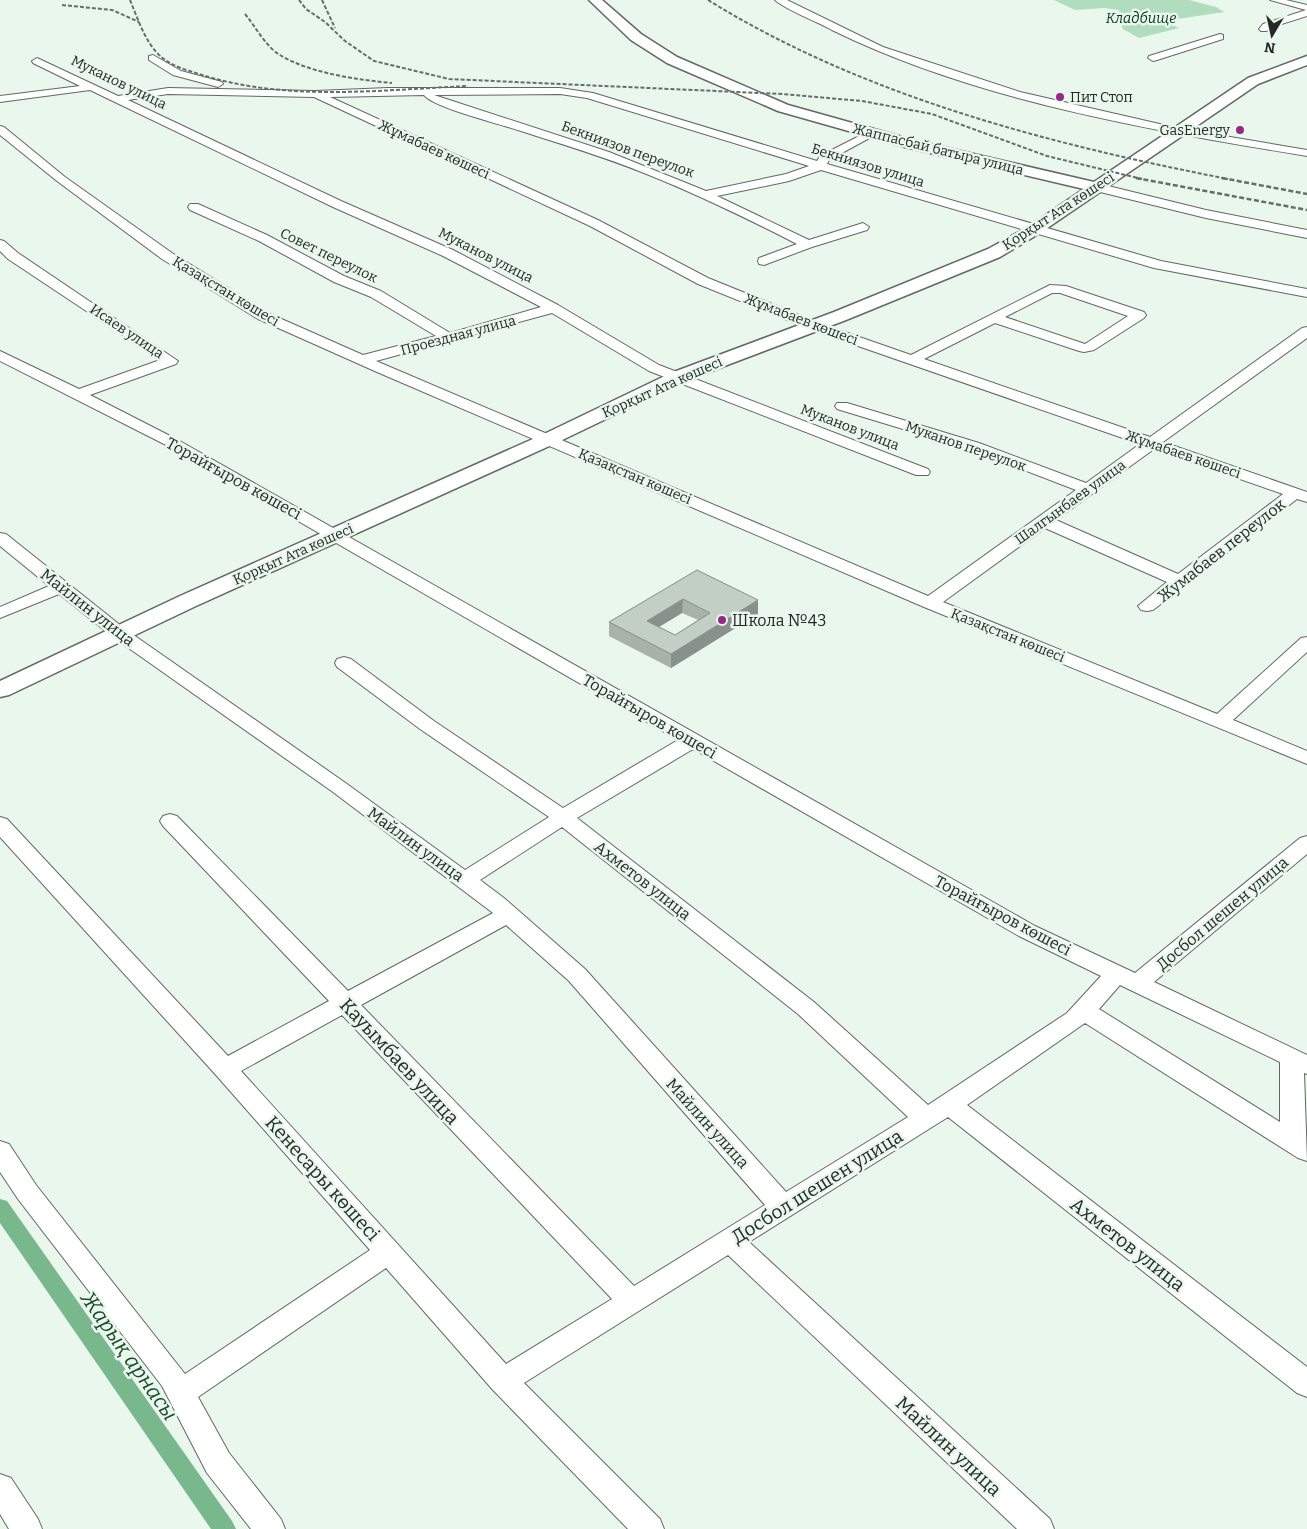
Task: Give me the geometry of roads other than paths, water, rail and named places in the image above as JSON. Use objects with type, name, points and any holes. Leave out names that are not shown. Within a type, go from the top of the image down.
[{"type":"main road","name":"Жаппасбай батыра улица","points":[[595,0],[636,37],[672,60],[783,108],[910,144],[1096,187]]},
{"type":"main road","name":"Қорқыт Ата көшесі","points":[[0,690],[119,633],[549,439],[678,377],[814,326],[994,253],[1034,230],[1253,81],[1307,60]]},
{"type":"street","points":[[780,0],[879,49],[1042,102],[1178,131],[1307,153]]},
{"type":"street","points":[[1275,0],[1307,8]]},
{"type":"street","points":[[1264,29],[1266,26],[1307,13]]},
{"type":"street","points":[[1153,58],[1220,37]]},
{"type":"street","points":[[153,58],[177,73],[209,82],[284,93]]},
{"type":"street","name":"Муканов улица","points":[[37,61],[328,200],[448,253],[553,308],[654,368],[922,472]]},
{"type":"street","points":[[0,99],[93,88]]},
{"type":"street","points":[[117,99],[168,90],[284,93]]},
{"type":"street","name":"Бекниязов улица","points":[[284,93],[316,94],[388,91],[429,95],[560,91],[590,95],[1034,230],[1159,265],[1307,293]]},
{"type":"street","name":"Жұмабаев көшесі","points":[[316,94],[594,223],[703,281],[814,326],[1301,495]]},
{"type":"street","name":"Бекниязов переулок","points":[[429,95],[476,115],[628,162],[706,194],[808,244]]},
{"type":"street","name":"Қазақстан көшесі","points":[[0,129],[61,179],[167,256],[263,316],[930,603],[1221,721],[1307,758]]},
{"type":"street","points":[[706,194],[789,177],[821,166],[824,158],[871,133]]},
{"type":"street","name":"Жаппасбай батыра улица","points":[[1096,187],[1206,214],[1307,234]]},
{"type":"street","name":"Совет переулок","points":[[194,206],[263,238],[338,279],[376,294],[447,337]]},
{"type":"street","points":[[764,261],[808,244],[863,227]]},
{"type":"street","name":"Исаев улица","points":[[0,244],[13,256],[171,361],[77,395]]},
{"type":"street","points":[[912,360],[994,318],[1050,290],[1055,289],[1139,315],[1089,347],[1084,348],[994,318]]},
{"type":"street","name":"Проездная улица","points":[[362,360],[553,308]]},
{"type":"street","name":"Шалгынбаев улица","points":[[930,603],[1307,331]]},
{"type":"street","name":"Торайғыров көшесі","points":[[0,355],[173,443],[1027,931],[1300,1062]]},
{"type":"street","name":"Муканов переулок","points":[[842,406],[974,446],[1088,489]]},
{"type":"street","name":"Жумабаев переулок","points":[[1147,606],[1247,531],[1301,495]]},
{"type":"street","points":[[1044,521],[1179,581]]},
{"type":"street","name":"Майлин улица","points":[[0,538],[119,633],[340,788],[508,914],[577,975],[783,1207]]},
{"type":"street","points":[[0,614],[61,586]]},
{"type":"street","points":[[1221,721],[1307,642]]},
{"type":"street","name":"Ахметов улица","points":[[344,663],[427,725],[563,817],[806,1008],[926,1118]]},
{"type":"street","points":[[465,880],[563,817],[693,740]]},
{"type":"street","name":"Кауымбаев улица","points":[[170,821],[631,1301]]},
{"type":"street","name":"Кенесары көшесі","points":[[0,824],[225,1069],[504,1381],[649,1529]]},
{"type":"street","name":"Досбол шешен улица","points":[[504,1381],[949,1104],[1075,1019],[1083,1010],[1307,843]]},
{"type":"street","points":[[225,1069],[508,914]]},
{"type":"street","points":[[1083,1010],[1300,1147]]},
{"type":"street","points":[[1300,1062],[1300,1147]]},
{"type":"street","name":"Ахметов улица","points":[[949,1104],[1307,1384]]},
{"type":"street","points":[[0,1151],[27,1192],[172,1377],[218,1463],[270,1529]]},
{"type":"street","name":"Майлин улица","points":[[729,1240],[1038,1529]]},
{"type":"street","points":[[181,1394],[388,1252]]},
{"type":"street","points":[[0,1488],[28,1529]]},
{"type":"waterway","name":"Жарық арнасы","points":[[0,1207],[224,1529]]},
{"type":"railway","points":[[130,0],[147,40],[164,59],[185,70],[232,83],[298,91],[332,92],[468,86]]},
{"type":"railway","points":[[299,0],[306,9],[325,22],[345,41],[374,61],[449,79],[782,94],[862,101],[932,114],[1047,156],[1142,179]]},
{"type":"railway","points":[[322,0],[335,28]]},
{"type":"railway","points":[[708,0],[768,34],[830,64],[894,90],[960,113],[1026,133],[1093,150],[1228,179]]},
{"type":"railway","points":[[62,5],[112,10],[139,22]]},
{"type":"railway","points":[[245,14],[270,47],[292,61],[305,67],[334,75],[392,83]]},
{"type":"railway","points":[[1136,178],[1307,210]]},
{"type":"railway","points":[[1222,178],[1307,194]]},
{"type":"place","name":"Пит Стоп","points":[[1060,97]]},
{"type":"place","name":"GasEnergy","points":[[1240,130]]},
{"type":"place","name":"Школа №43","points":[[722,620]]},
{"type":"park label","name":"Кладбище","points":[[1141,18]]}]
